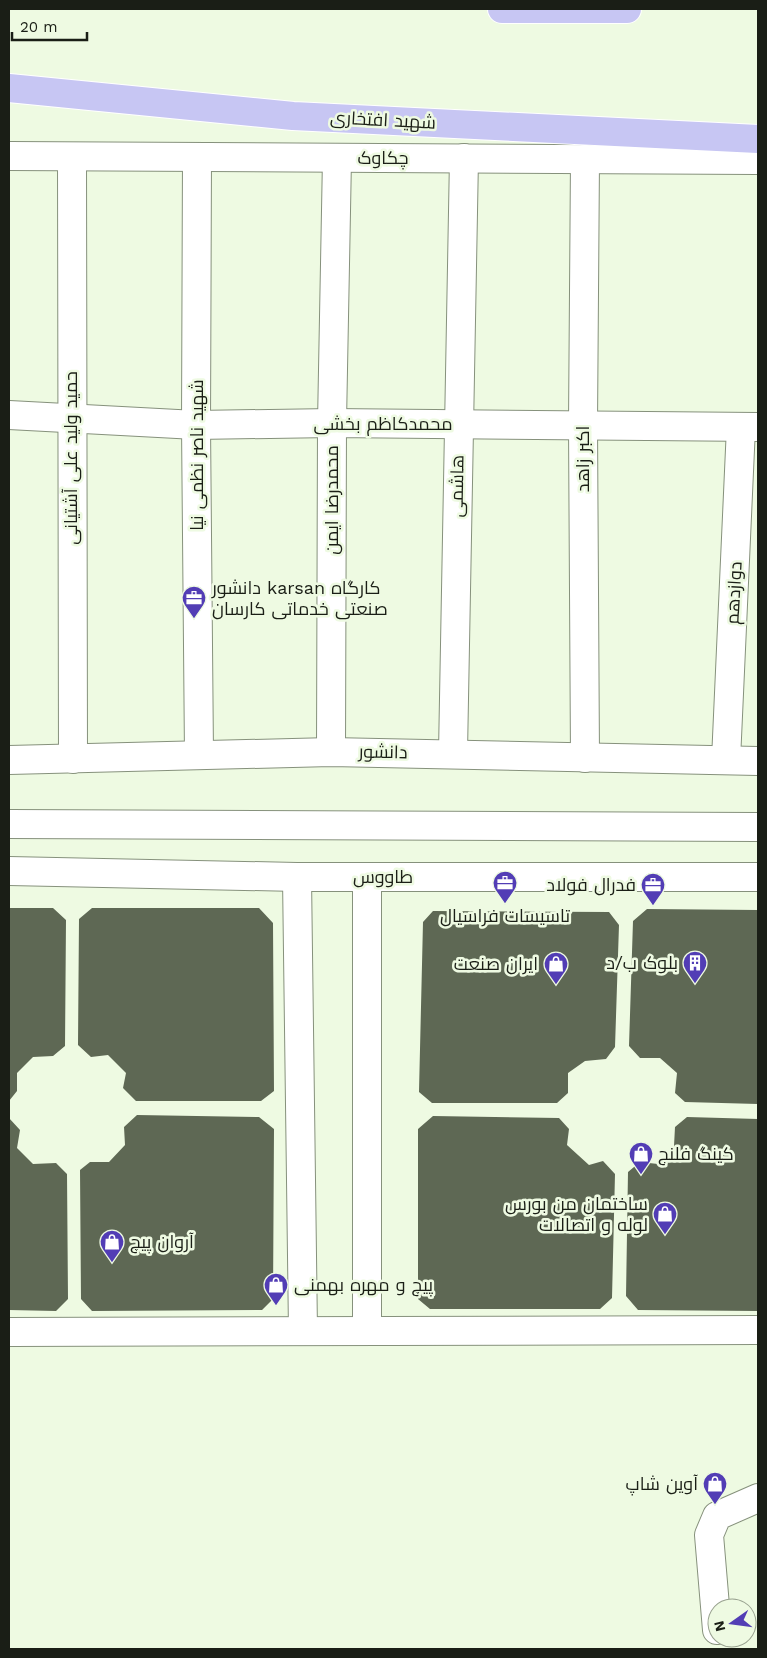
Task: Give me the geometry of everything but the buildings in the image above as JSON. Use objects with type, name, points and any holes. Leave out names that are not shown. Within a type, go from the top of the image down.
[{"type":"main road","points":[[502,9],[614,9]]},
{"type":"main road","name":"شهید افتخاری","points":[[9,88],[293,116],[758,139]]},
{"type":"street","name":"چکاوک","points":[[9,156],[758,160]]},
{"type":"street","name":"حمید ولید علی آشتیانی","points":[[72,157],[73,759]]},
{"type":"street","name":"شهید ناصر نظمی نیا","points":[[197,157],[196,424],[199,754]]},
{"type":"street","name":"محمدرضا ایمن","points":[[331,752],[332,423],[337,158]]},
{"type":"street","name":"هاشمی","points":[[453,753],[464,158]]},
{"type":"street","name":"اکبر زاهد","points":[[585,159],[583,425],[585,758]]},
{"type":"street","name":"محمدکاظم بخشی","points":[[9,415],[196,424],[332,423],[750,427]]},
{"type":"street","name":"دوازدهم","points":[[726,760],[750,427]]},
{"type":"street","name":"دانشور","points":[[9,760],[331,752],[453,753],[585,758],[758,761]]},
{"type":"street","points":[[9,824],[758,827]]},
{"type":"street","name":"طاووس","points":[[9,871],[297,877],[758,877]]},
{"type":"street","points":[[297,877],[303,1331]]},
{"type":"street","points":[[367,877],[367,1331]]},
{"type":"street","points":[[9,1332],[758,1330]]},
{"type":"street","points":[[714,1598],[709,1535],[717,1516],[758,1498]]},
{"type":"place","name":"دانشور karsan کارگاه صنعتی خدماتی کارسان","points":[[194,619]]},
{"type":"place","name":"تاسیسات فراسیال","points":[[505,904]]},
{"type":"place","name":"فدرال فولاد","points":[[653,906]]},
{"type":"place","name":"بلوک ب/د","points":[[695,984]]},
{"type":"place","name":"ايران صنعت","points":[[556,985]]},
{"type":"place","name":"کینگ فلنج","points":[[641,1175]]},
{"type":"place","name":"ساختمان من بورس لوله و اتصالات","points":[[665,1235]]},
{"type":"place","name":"آروان پیچ","points":[[112,1263]]},
{"type":"place","name":"پیچ و مهره بهمنی","points":[[276,1306]]},
{"type":"place","name":"آوین شاپ","points":[[715,1505]]}]
